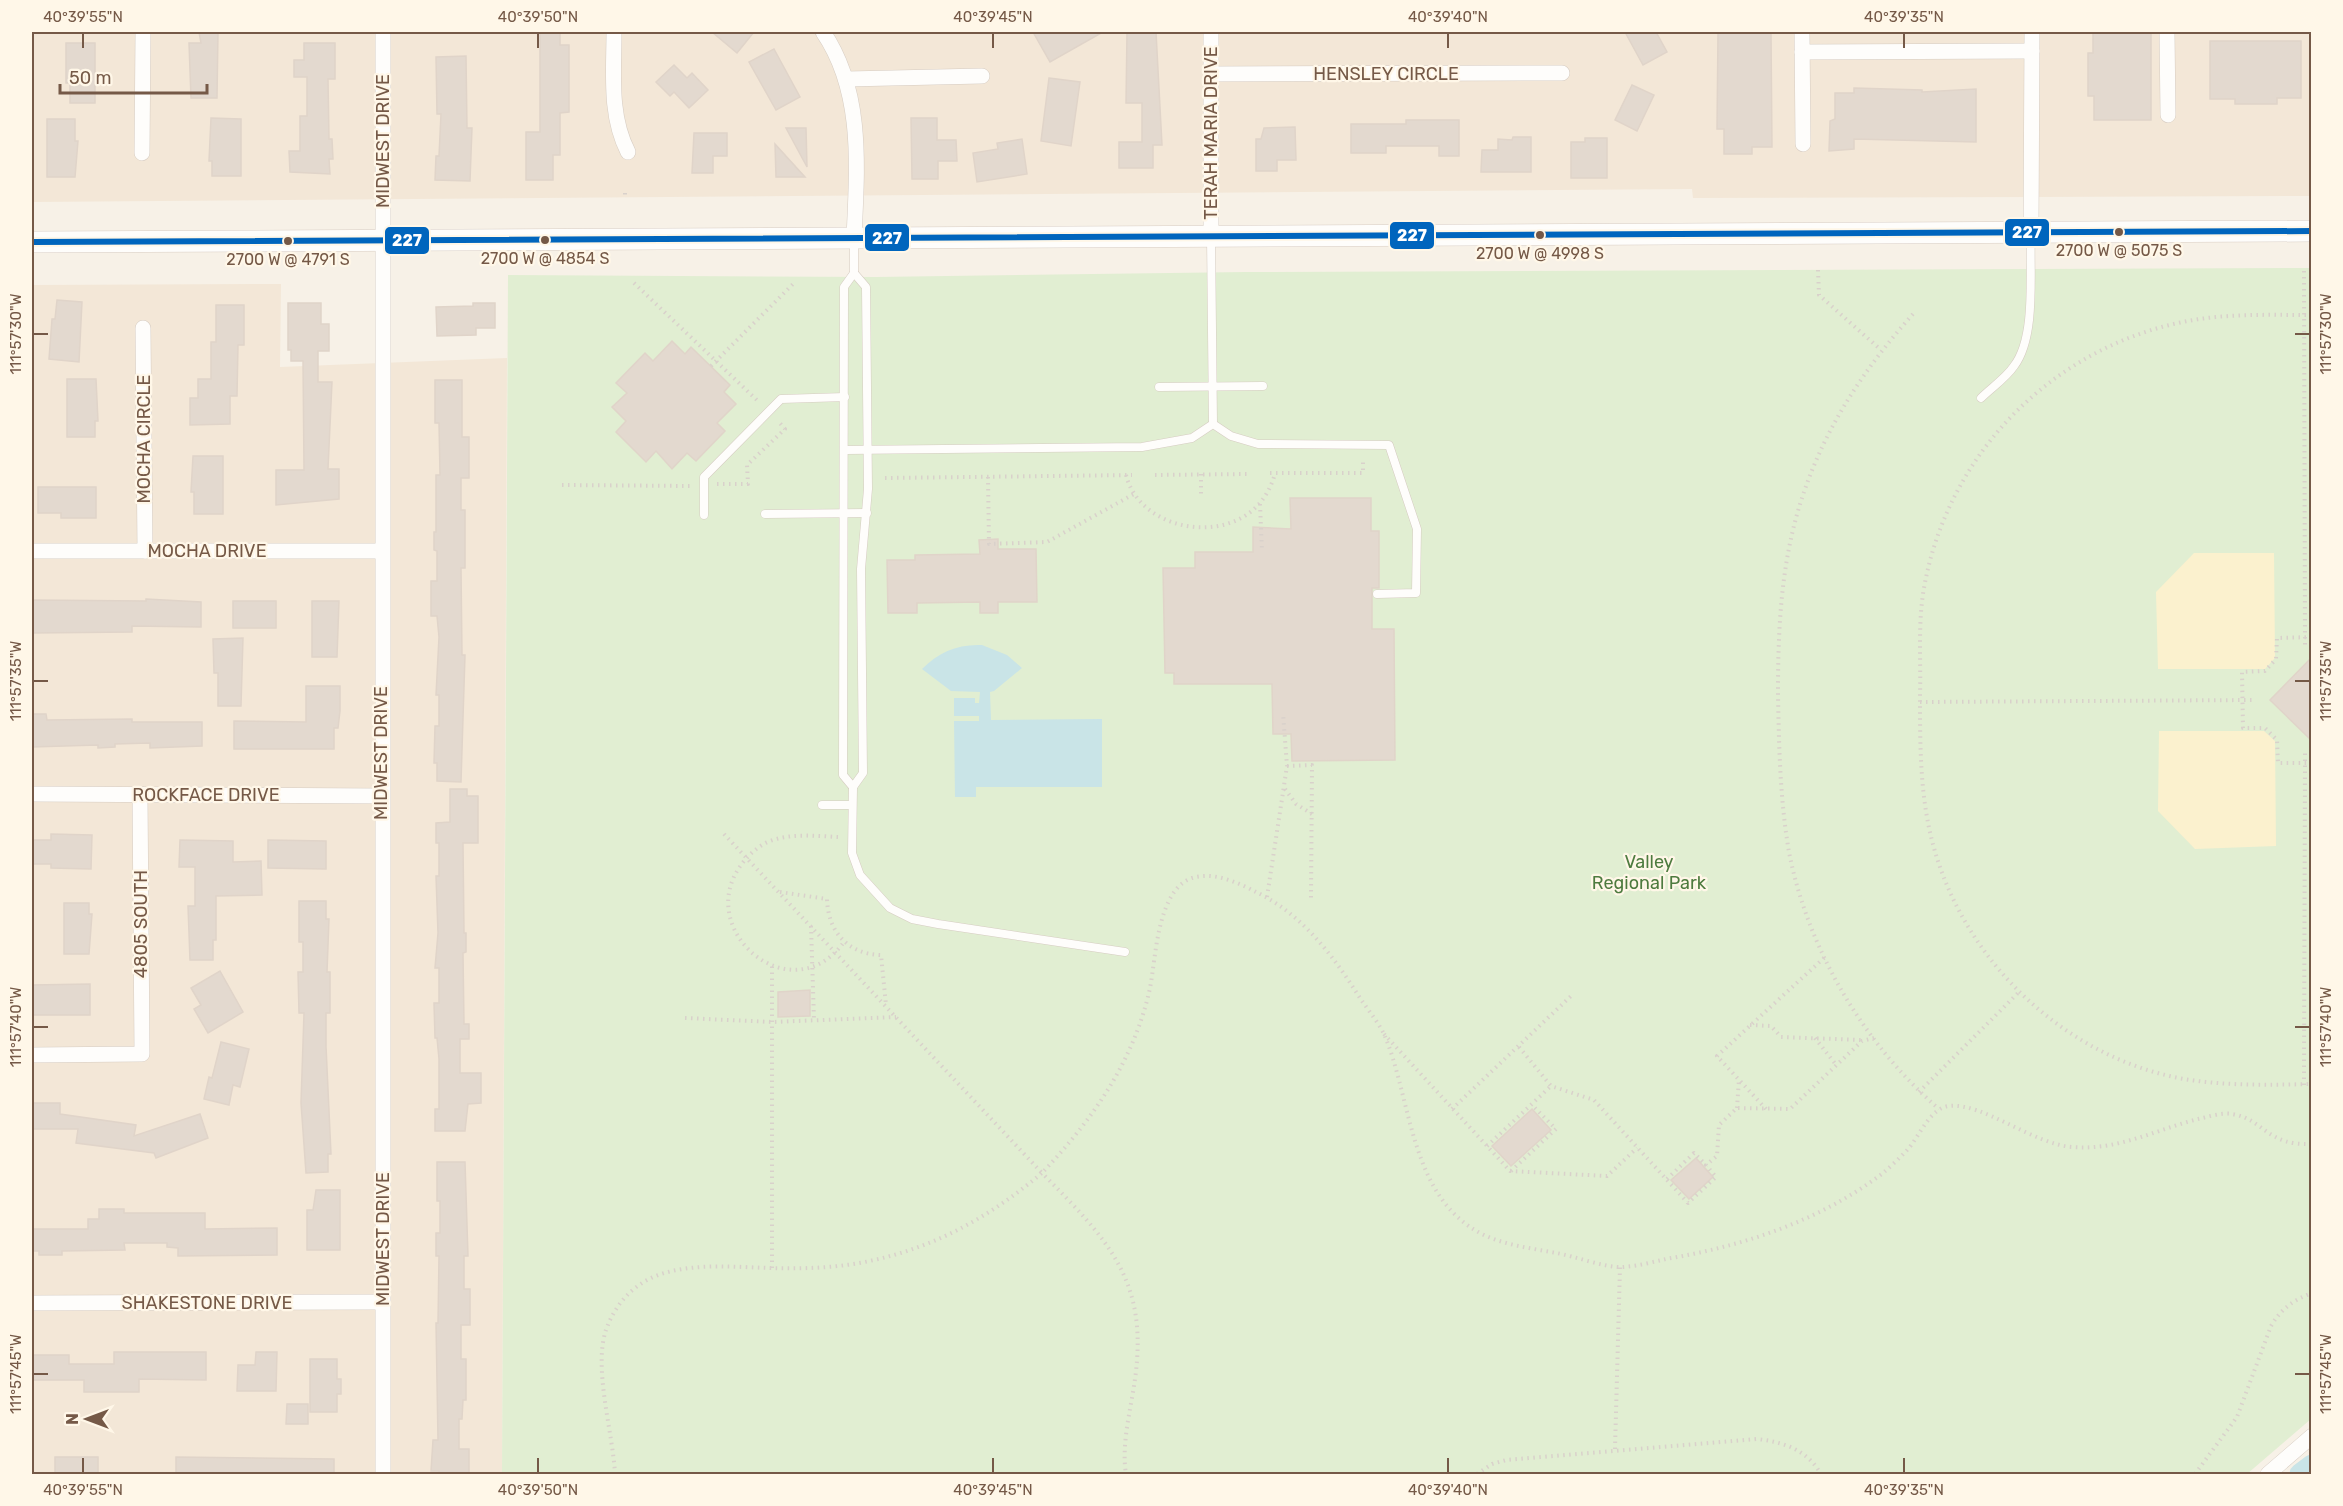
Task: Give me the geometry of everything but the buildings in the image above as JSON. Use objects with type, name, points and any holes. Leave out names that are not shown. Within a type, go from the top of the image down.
[{"type":"main road","points":[[32,242],[2312,231]]},
{"type":"street","points":[[142,153],[143,32]]},
{"type":"street","name":"MIDWEST DRIVE","points":[[383,32],[381,795],[383,1474]]},
{"type":"street","points":[[614,32],[614,114],[619,135],[628,152]]},
{"type":"street","points":[[823,32],[848,79],[855,135],[854,238]]},
{"type":"street","name":"TERAH MARIA DRIVE","points":[[1211,32],[1211,236]]},
{"type":"street","points":[[1802,32],[1803,144]]},
{"type":"street","points":[[2031,232],[2032,32]]},
{"type":"street","points":[[2167,32],[2168,115]]},
{"type":"street","points":[[1802,52],[2032,51]]},
{"type":"street","name":"HENSLEY CIRCLE","points":[[1211,74],[1562,73]]},
{"type":"street","points":[[848,79],[982,76]]},
{"type":"street","name":"MOCHA CIRCLE","points":[[143,328],[144,551]]},
{"type":"street","name":"MOCHA DRIVE","points":[[32,551],[382,551]]},
{"type":"street","name":"ROCKFACE DRIVE","points":[[32,794],[381,795]]},
{"type":"street","name":"4805 SOUTH","points":[[32,1055],[142,1054],[140,794]]},
{"type":"street","name":"SHAKESTONE DRIVE","points":[[32,1303],[383,1302]]},
{"type":"street","points":[[2268,1474],[2312,1436]]},
{"type":"lane","points":[[1981,398],[2014,366],[2024,346],[2028,324],[2031,232]]},
{"type":"lane","points":[[1211,236],[1213,424]]},
{"type":"lane","points":[[853,787],[843,775],[844,287],[854,273],[854,238]]},
{"type":"lane","points":[[854,273],[867,287],[867,513],[861,569],[862,772],[853,787],[850,837],[855,865],[870,890],[902,915],[938,924],[1125,952]]},
{"type":"lane","points":[[1160,387],[1263,387]]},
{"type":"lane","points":[[704,514],[704,477],[781,399],[844,397]]},
{"type":"lane","points":[[845,450],[1142,447],[1188,439],[1213,424]]},
{"type":"lane","points":[[1213,424],[1231,436],[1258,444],[1389,445],[1417,529],[1416,593],[1377,594]]},
{"type":"lane","points":[[765,514],[867,513]]},
{"type":"lane","points":[[822,805],[852,805]]},
{"type":"path","points":[[1818,270],[1819,295],[1881,350]]},
{"type":"path","points":[[2304,271],[2305,648]]},
{"type":"path","points":[[711,366],[795,282]]},
{"type":"path","points":[[562,485],[748,484],[747,465],[784,429],[634,283]]},
{"type":"path","points":[[1913,314],[1881,350],[1845,401],[1813,467],[1793,529],[1780,595],[1779,740],[1784,818],[1799,890],[1810,924],[1840,987],[1874,1038],[1919,1092],[1940,1109]]},
{"type":"path","points":[[2312,315],[2206,318],[2134,335],[2093,353],[2068,369],[2040,388],[2016,411],[1998,430],[1972,465],[1950,507],[1937,539],[1922,605],[1920,702],[1924,803],[1937,858],[1955,904],[1970,931],[2019,992],[2050,1019],[2086,1042],[2154,1071],[2208,1082],[2312,1084]]},
{"type":"path","points":[[1270,473],[1363,473],[1363,457]]},
{"type":"path","points":[[1201,474],[1201,498]]},
{"type":"path","points":[[1155,475],[1247,474]]},
{"type":"path","points":[[1126,475],[1134,494],[1153,514],[1167,521],[1201,526],[1237,520],[1260,503],[1275,474]]},
{"type":"path","points":[[885,478],[1132,475]]},
{"type":"path","points":[[988,477],[989,544],[1047,542],[1134,494]]},
{"type":"path","points":[[1260,503],[1262,551]]},
{"type":"path","points":[[1201,520],[1201,526]]},
{"type":"path","points":[[2312,637],[2277,638],[2276,659],[2265,671],[2242,672],[2243,728],[2265,728],[2277,740],[2278,763],[2312,763]]},
{"type":"path","points":[[1920,702],[2254,700]]},
{"type":"path","points":[[1267,897],[1287,766],[1283,713]]},
{"type":"path","points":[[2304,1084],[2305,752]]},
{"type":"path","points":[[1287,766],[1312,765],[1311,898]]},
{"type":"path","points":[[1284,788],[1296,804],[1312,815]]},
{"type":"path","points":[[724,834],[1085,1218],[1119,1266],[1135,1303],[1138,1359],[1127,1442],[1126,1474]]},
{"type":"path","points":[[838,837],[780,838],[764,844],[748,857],[734,878],[729,894],[729,910],[732,926],[747,949],[772,966],[792,970],[813,968],[836,952],[844,942]]},
{"type":"path","points":[[615,1474],[601,1352],[606,1330],[619,1304],[635,1288],[661,1274],[690,1269],[845,1266],[892,1256],[928,1244],[981,1219],[1042,1173],[1089,1120],[1121,1068],[1142,1020],[1163,916],[1174,891],[1190,879],[1208,877],[1234,882],[1267,897],[1310,931],[1330,953],[1383,1034],[1510,1171],[1607,1176],[1637,1148]]},
{"type":"path","points":[[780,892],[827,899],[832,925],[844,942],[864,954],[881,956],[886,1005]]},
{"type":"path","points":[[812,926],[814,1020]]},
{"type":"path","points":[[1766,1109],[1717,1056],[1825,957]]},
{"type":"path","points":[[772,966],[772,1268]]},
{"type":"path","points":[[1919,1092],[2019,992]]},
{"type":"path","points":[[1452,1109],[1571,996]]},
{"type":"path","points":[[685,1018],[772,1022],[897,1017]]},
{"type":"path","points":[[1750,1025],[1771,1026],[1782,1037],[1862,1041],[1874,1038]]},
{"type":"path","points":[[1383,1034],[1419,1150],[1433,1185],[1450,1210],[1478,1232],[1507,1243],[1620,1268],[1718,1250],[1785,1227],[1827,1209],[1887,1169],[1909,1148],[1940,1109],[1949,1106],[1978,1112],[2031,1136],[2071,1147],[2109,1147],[2175,1125],[2227,1114],[2245,1119],[2286,1143],[2312,1144]]},
{"type":"path","points":[[1815,1038],[1837,1066]]},
{"type":"path","points":[[1737,1108],[1790,1109],[1862,1041]]},
{"type":"path","points":[[1519,1047],[1551,1086],[1592,1098],[1688,1203],[1716,1177],[1694,1153],[1667,1179]]},
{"type":"path","points":[[1706,1165],[1717,1156],[1719,1125],[1737,1108],[1738,1078]]},
{"type":"path","points":[[1487,1146],[1551,1086]]},
{"type":"path","points":[[1510,1171],[1556,1129],[1532,1106]]},
{"type":"path","points":[[1615,1449],[1620,1268]]},
{"type":"path","points":[[2195,1474],[2237,1418],[2271,1326],[2279,1313],[2290,1304],[2312,1293]]},
{"type":"path","points":[[1478,1474],[1492,1464],[1506,1460],[1615,1449],[1757,1439],[1771,1440],[1790,1446],[1807,1456],[1821,1474]]},
{"type":"shaded area","points":[[32,32],[2311,32],[2311,196],[1693,198],[1692,189],[32,202]]},
{"type":"shaded area","points":[[281,284],[280,367],[507,358],[502,1474],[32,1474],[32,285]]},
{"type":"green space","name":"Valley Regional Park","points":[[2311,268],[2311,1419],[2247,1474],[502,1474],[508,275],[876,277],[1246,272]]},
{"type":"sand","points":[[2194,553],[2274,553],[2275,658],[2265,669],[2158,669],[2156,592]]},
{"type":"sand","points":[[2159,731],[2264,731],[2275,741],[2276,846],[2195,849],[2158,811]]},
{"type":"water","points":[[982,645],[1007,655],[1022,668],[990,692],[991,720],[1102,719],[1102,787],[976,787],[976,797],[955,797],[954,721],[979,721],[979,716],[954,716],[954,698],[975,698],[975,703],[979,703],[980,692],[951,691],[922,669],[949,650]]},
{"type":"waterway","points":[[2300,1474],[2312,1465]]},
{"type":"transit line","name":"227","points":[[32,242],[2312,231]]},
{"type":"place","name":"2700 W @ 5075 S","points":[[2119,232]]},
{"type":"place","name":"2700 W @ 4998 S","points":[[1540,235]]},
{"type":"place","name":"2700 W @ 4854 S","points":[[545,240]]},
{"type":"place","name":"2700 W @ 4791 S","points":[[288,241]]}]
